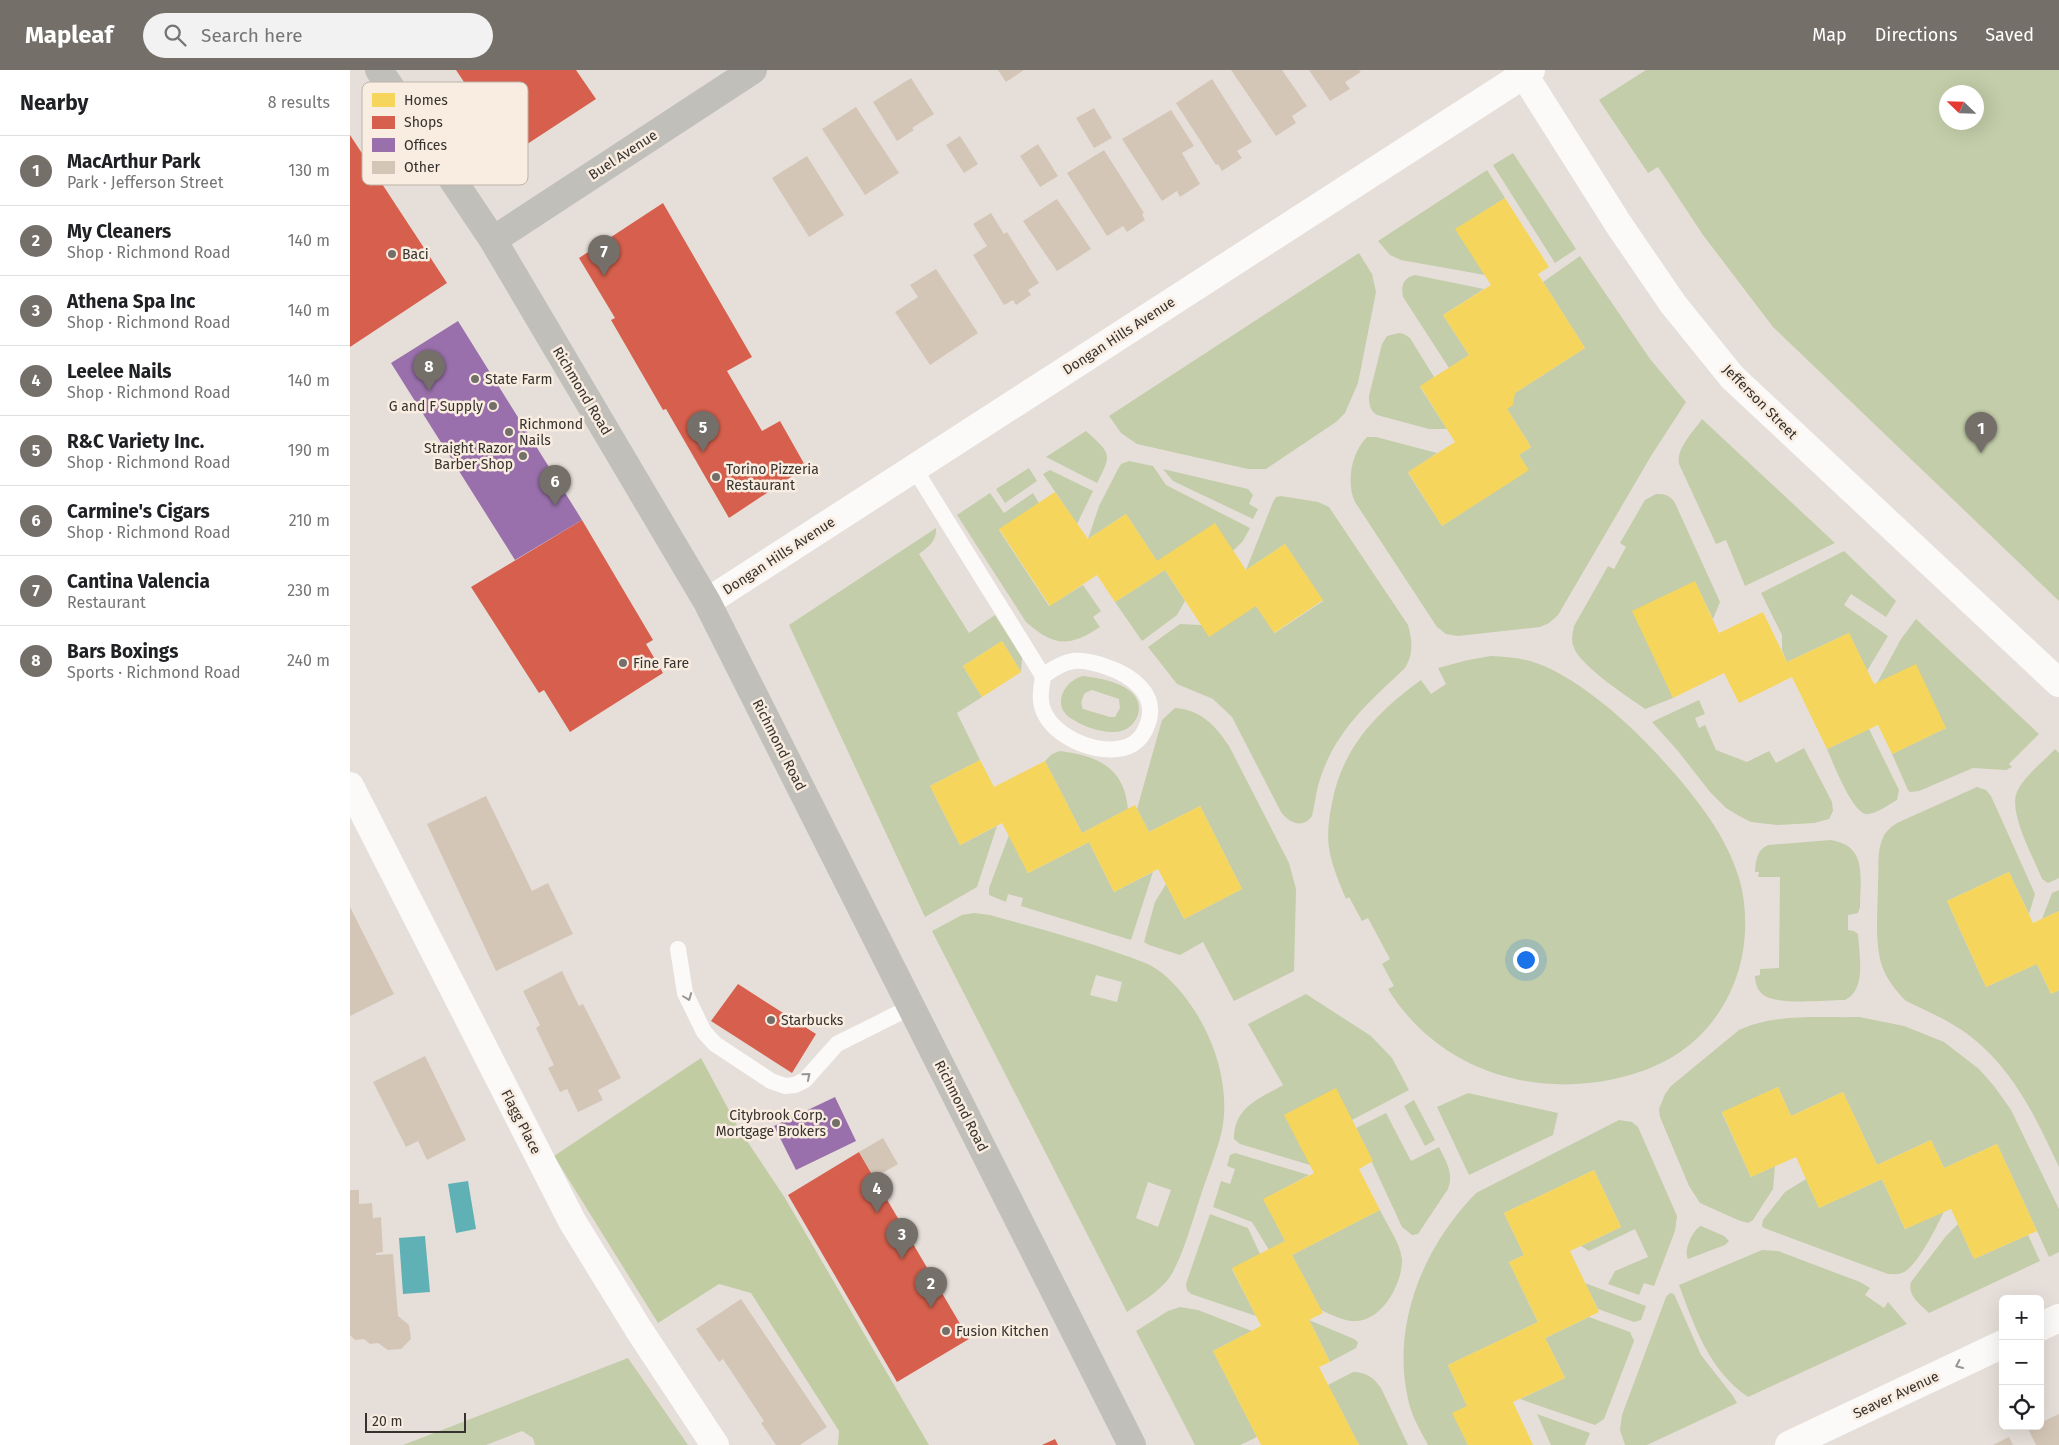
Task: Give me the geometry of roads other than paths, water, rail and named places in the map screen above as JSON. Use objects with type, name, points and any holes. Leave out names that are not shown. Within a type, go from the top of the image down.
[{"type":"main road","name":"Richmond Road","points":[[380,70],[388,82]]},
{"type":"main road","name":"Buel Avenue","points":[[493,240],[754,70]]},
{"type":"main road","name":"Richmond Road","points":[[456,185],[493,240],[707,602],[1132,1445]]},
{"type":"street","name":"Dongan Hills Avenue","points":[[707,602],[1525,72]]},
{"type":"street","name":"Jefferson Street","points":[[1525,72],[1619,225],[1673,304],[1732,377],[2059,683]]},
{"type":"street","name":"Flagg Place","points":[[350,786],[356,815],[572,1221],[639,1330],[715,1445]]},
{"type":"street","points":[[2044,1325],[2059,1318]]},
{"type":"street","name":"Seaver Avenue","points":[[1789,1445],[1999,1346]]},
{"type":"lane","points":[[914,468],[1043,676],[1040,698],[1045,715],[1055,729],[1066,736],[1103,749],[1117,749],[1132,744],[1143,735],[1151,712],[1149,700],[1143,689],[1126,675],[1093,662],[1076,660],[1058,664],[1043,676]]},
{"type":"lane","points":[[678,949],[686,993],[704,1032],[715,1044],[771,1081],[785,1086],[795,1085],[805,1080],[837,1044],[911,1007]]},
{"type":"water","points":[[468,1181],[476,1229],[456,1233],[448,1184]]},
{"type":"water","points":[[425,1236],[430,1292],[403,1294],[399,1238]]},
{"type":"place","name":"Baci","points":[[392,254]]},
{"type":"place","name":"Cantina Valencia","points":[[604,276]]},
{"type":"place","name":"State Farm","points":[[475,379]]},
{"type":"place","name":"Bars Boxings","points":[[429,391]]},
{"type":"place","name":"G and F Supply","points":[[493,406]]},
{"type":"place","name":"Richmond Nails","points":[[509,432]]},
{"type":"place","name":"R&C Variety Inc.","points":[[703,452]]},
{"type":"place","name":"MacArthur Park","points":[[1981,453]]},
{"type":"place","name":"Straight Razor Barber Shop","points":[[523,456]]},
{"type":"place","name":"Torino Pizzeria Restaurant","points":[[716,477]]},
{"type":"place","name":"Carmine's Cigars","points":[[555,506]]},
{"type":"place","name":"Fine Fare","points":[[623,663]]},
{"type":"place","name":"Starbucks","points":[[771,1020]]},
{"type":"place","name":"Citybrook Corp. Mortgage Brokers","points":[[836,1123]]},
{"type":"place","name":"Leelee Nails","points":[[877,1213]]},
{"type":"place","name":"Athena Spa Inc","points":[[902,1259]]},
{"type":"place","name":"My Cleaners","points":[[931,1308]]},
{"type":"place","name":"Fusion Kitchen","points":[[946,1331]]}]
